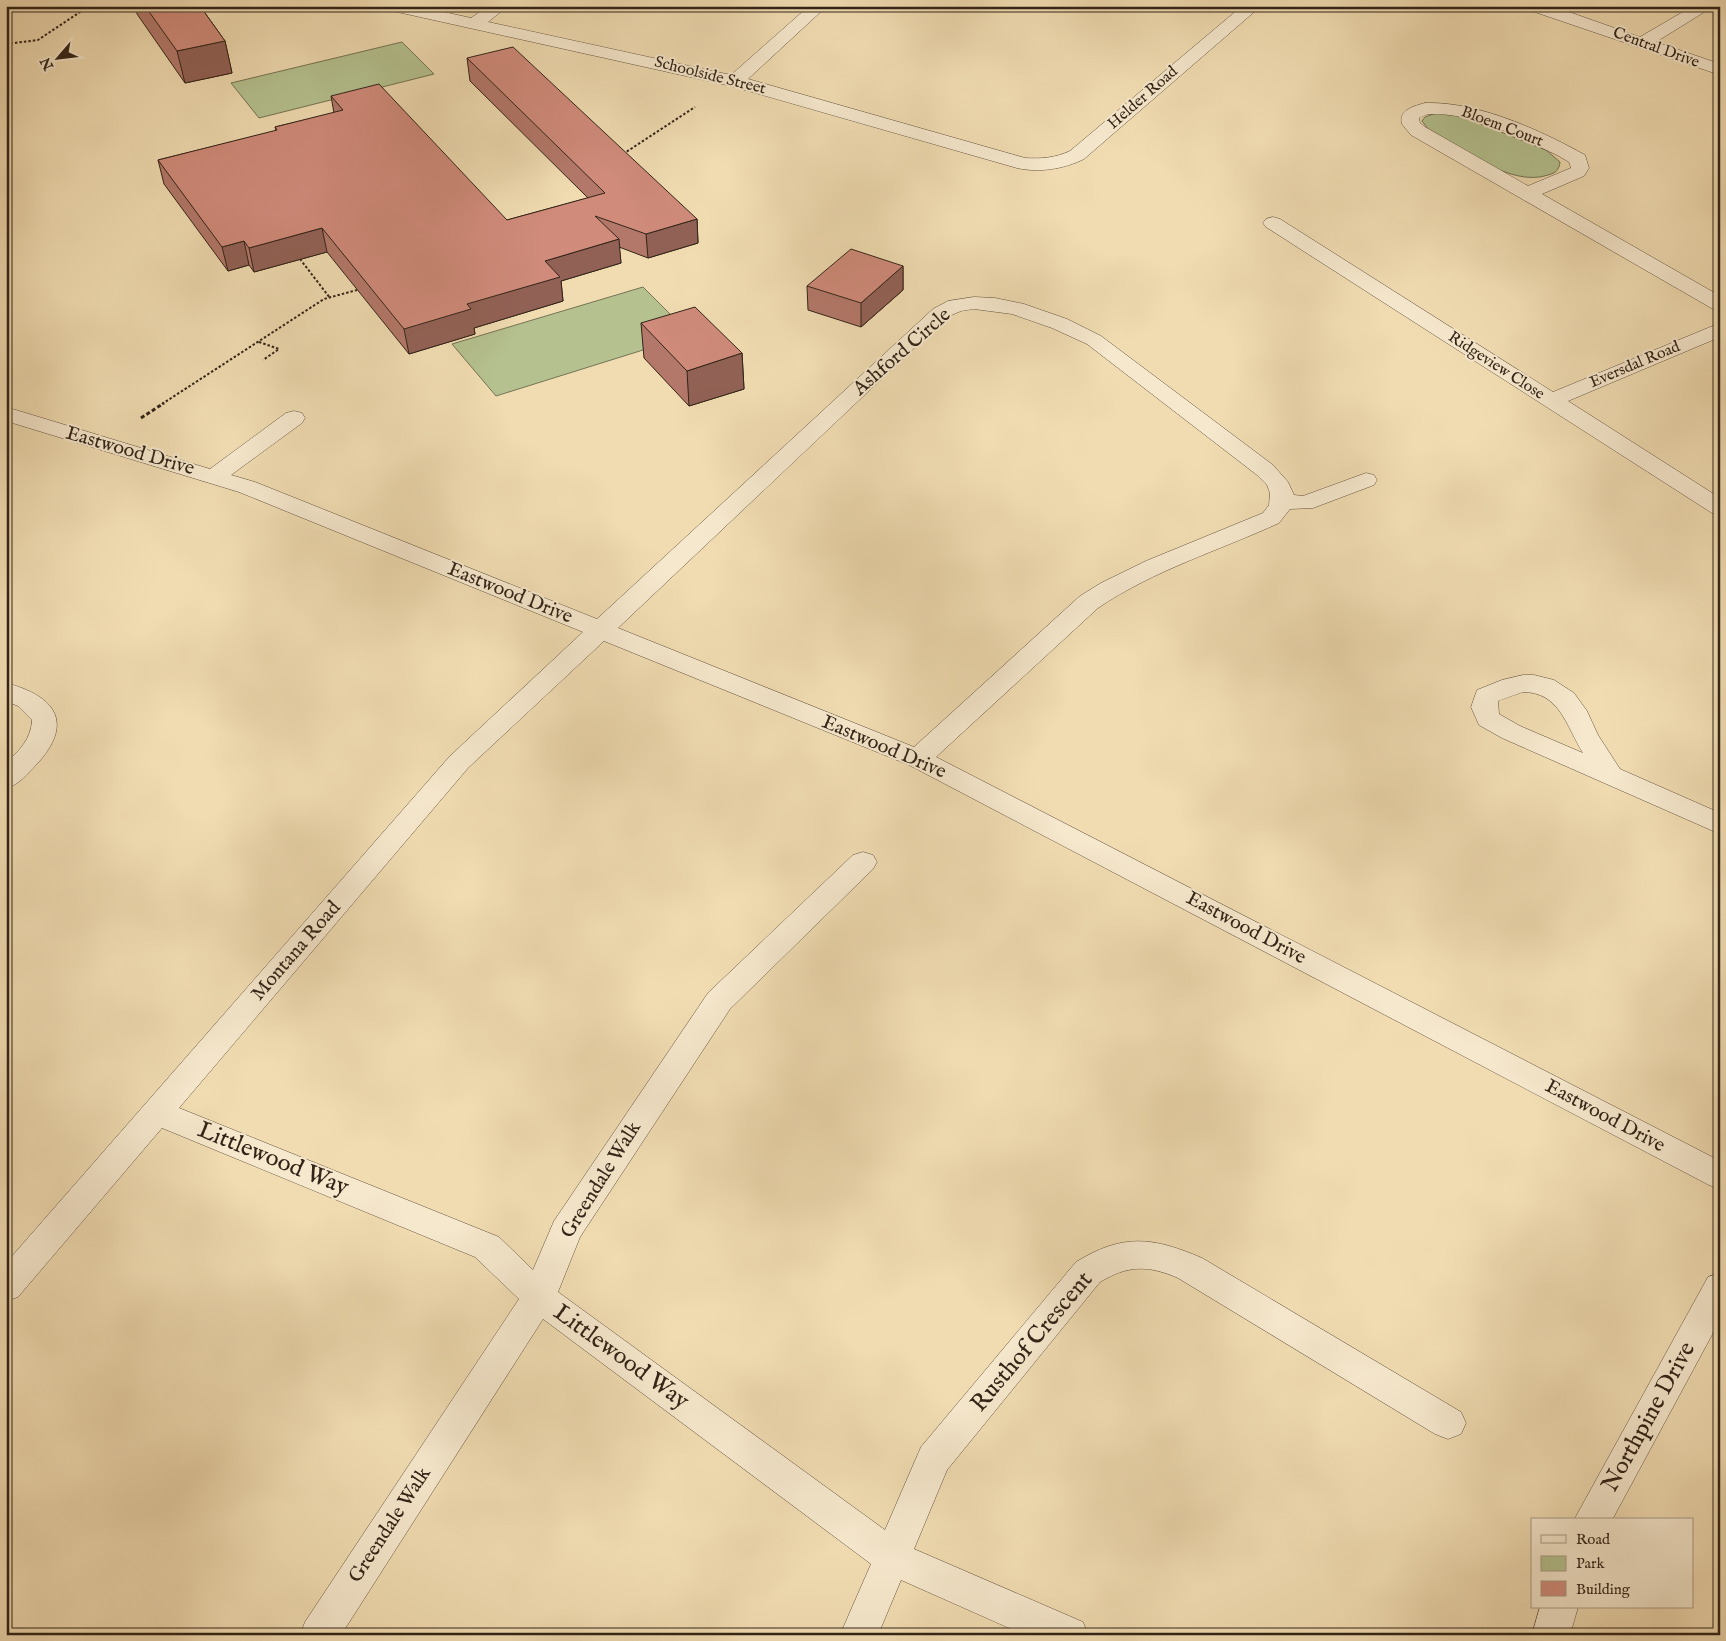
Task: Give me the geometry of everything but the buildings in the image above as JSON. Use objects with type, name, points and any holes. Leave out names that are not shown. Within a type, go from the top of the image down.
[{"type":"street","name":"Schoolside Street","points":[[393,6],[735,81],[1024,164]]},
{"type":"street","points":[[475,23],[500,6]]},
{"type":"street","points":[[735,81],[819,6]]},
{"type":"street","name":"Helder Road","points":[[1024,164],[1057,164],[1077,155],[1216,35],[1253,6]]},
{"type":"street","name":"Central Drive","points":[[1535,6],[1720,70]]},
{"type":"street","points":[[1642,43],[1706,6]]},
{"type":"street","name":"Bloem Court","points":[[1526,194],[1577,172],[1580,168],[1578,159],[1564,151],[1462,110],[1437,106],[1426,108],[1411,115],[1409,120],[1411,126],[1418,131],[1526,194],[1720,304]]},
{"type":"street","name":"Ridgeview Close","points":[[1274,223],[1720,508]]},
{"type":"street","name":"Ashford Circle","points":[[602,630],[940,314],[959,304],[979,302],[999,304],[1068,328],[1094,340],[1265,470],[1276,480],[1282,490],[1283,502]]},
{"type":"street","name":"Eversdal Road","points":[[1550,401],[1720,329]]},
{"type":"street","name":"Eastwood Drive","points":[[6,414],[216,476],[256,490],[918,759],[1720,1176]]},
{"type":"street","points":[[216,476],[294,418]]},
{"type":"street","points":[[918,759],[1052,635],[1102,592],[1132,577],[1271,518],[1283,502],[1305,503],[1366,480]]},
{"type":"street","name":"Montana Road","points":[[6,1287],[459,762],[602,630]]},
{"type":"street","points":[[1610,775],[1574,712],[1561,695],[1543,685],[1524,682],[1505,686],[1486,696],[1484,708],[1488,719],[1511,732],[1720,824]]},
{"type":"street","points":[[6,692],[36,704],[43,714],[46,725],[38,747],[6,779]]},
{"type":"street","name":"Greendale Walk","points":[[319,1635],[539,1296],[566,1231],[719,1001],[863,862]]},
{"type":"street","name":"Littlewood Way","points":[[157,1112],[487,1247],[539,1296],[893,1558],[1069,1635]]},
{"type":"street","name":"Rusthof Crescent","points":[[859,1635],[934,1459],[1088,1272],[1106,1260],[1128,1254],[1148,1254],[1170,1258],[1190,1268],[1448,1423]]},
{"type":"street","name":"Northpine Drive","points":[[1593,1518],[1720,1287]]},
{"type":"street","points":[[1551,1635],[1559,1608]]},
{"type":"path","points":[[6,44],[38,40],[89,6]]},
{"type":"path","points":[[620,156],[735,81]]},
{"type":"path","points":[[300,259],[330,298]]},
{"type":"path","points":[[136,422],[324,299],[358,290]]},
{"type":"path","points":[[259,342],[279,348],[262,360]]},
{"type":"green space","points":[[402,42],[434,74],[259,118],[231,83]]},
{"type":"green space","points":[[1436,113],[1461,116],[1546,150],[1560,162],[1559,167],[1557,171],[1548,175],[1533,177],[1518,176],[1486,164],[1428,129],[1422,121],[1425,117]]},
{"type":"green space","points":[[643,287],[691,335],[496,396],[452,344]]}]
